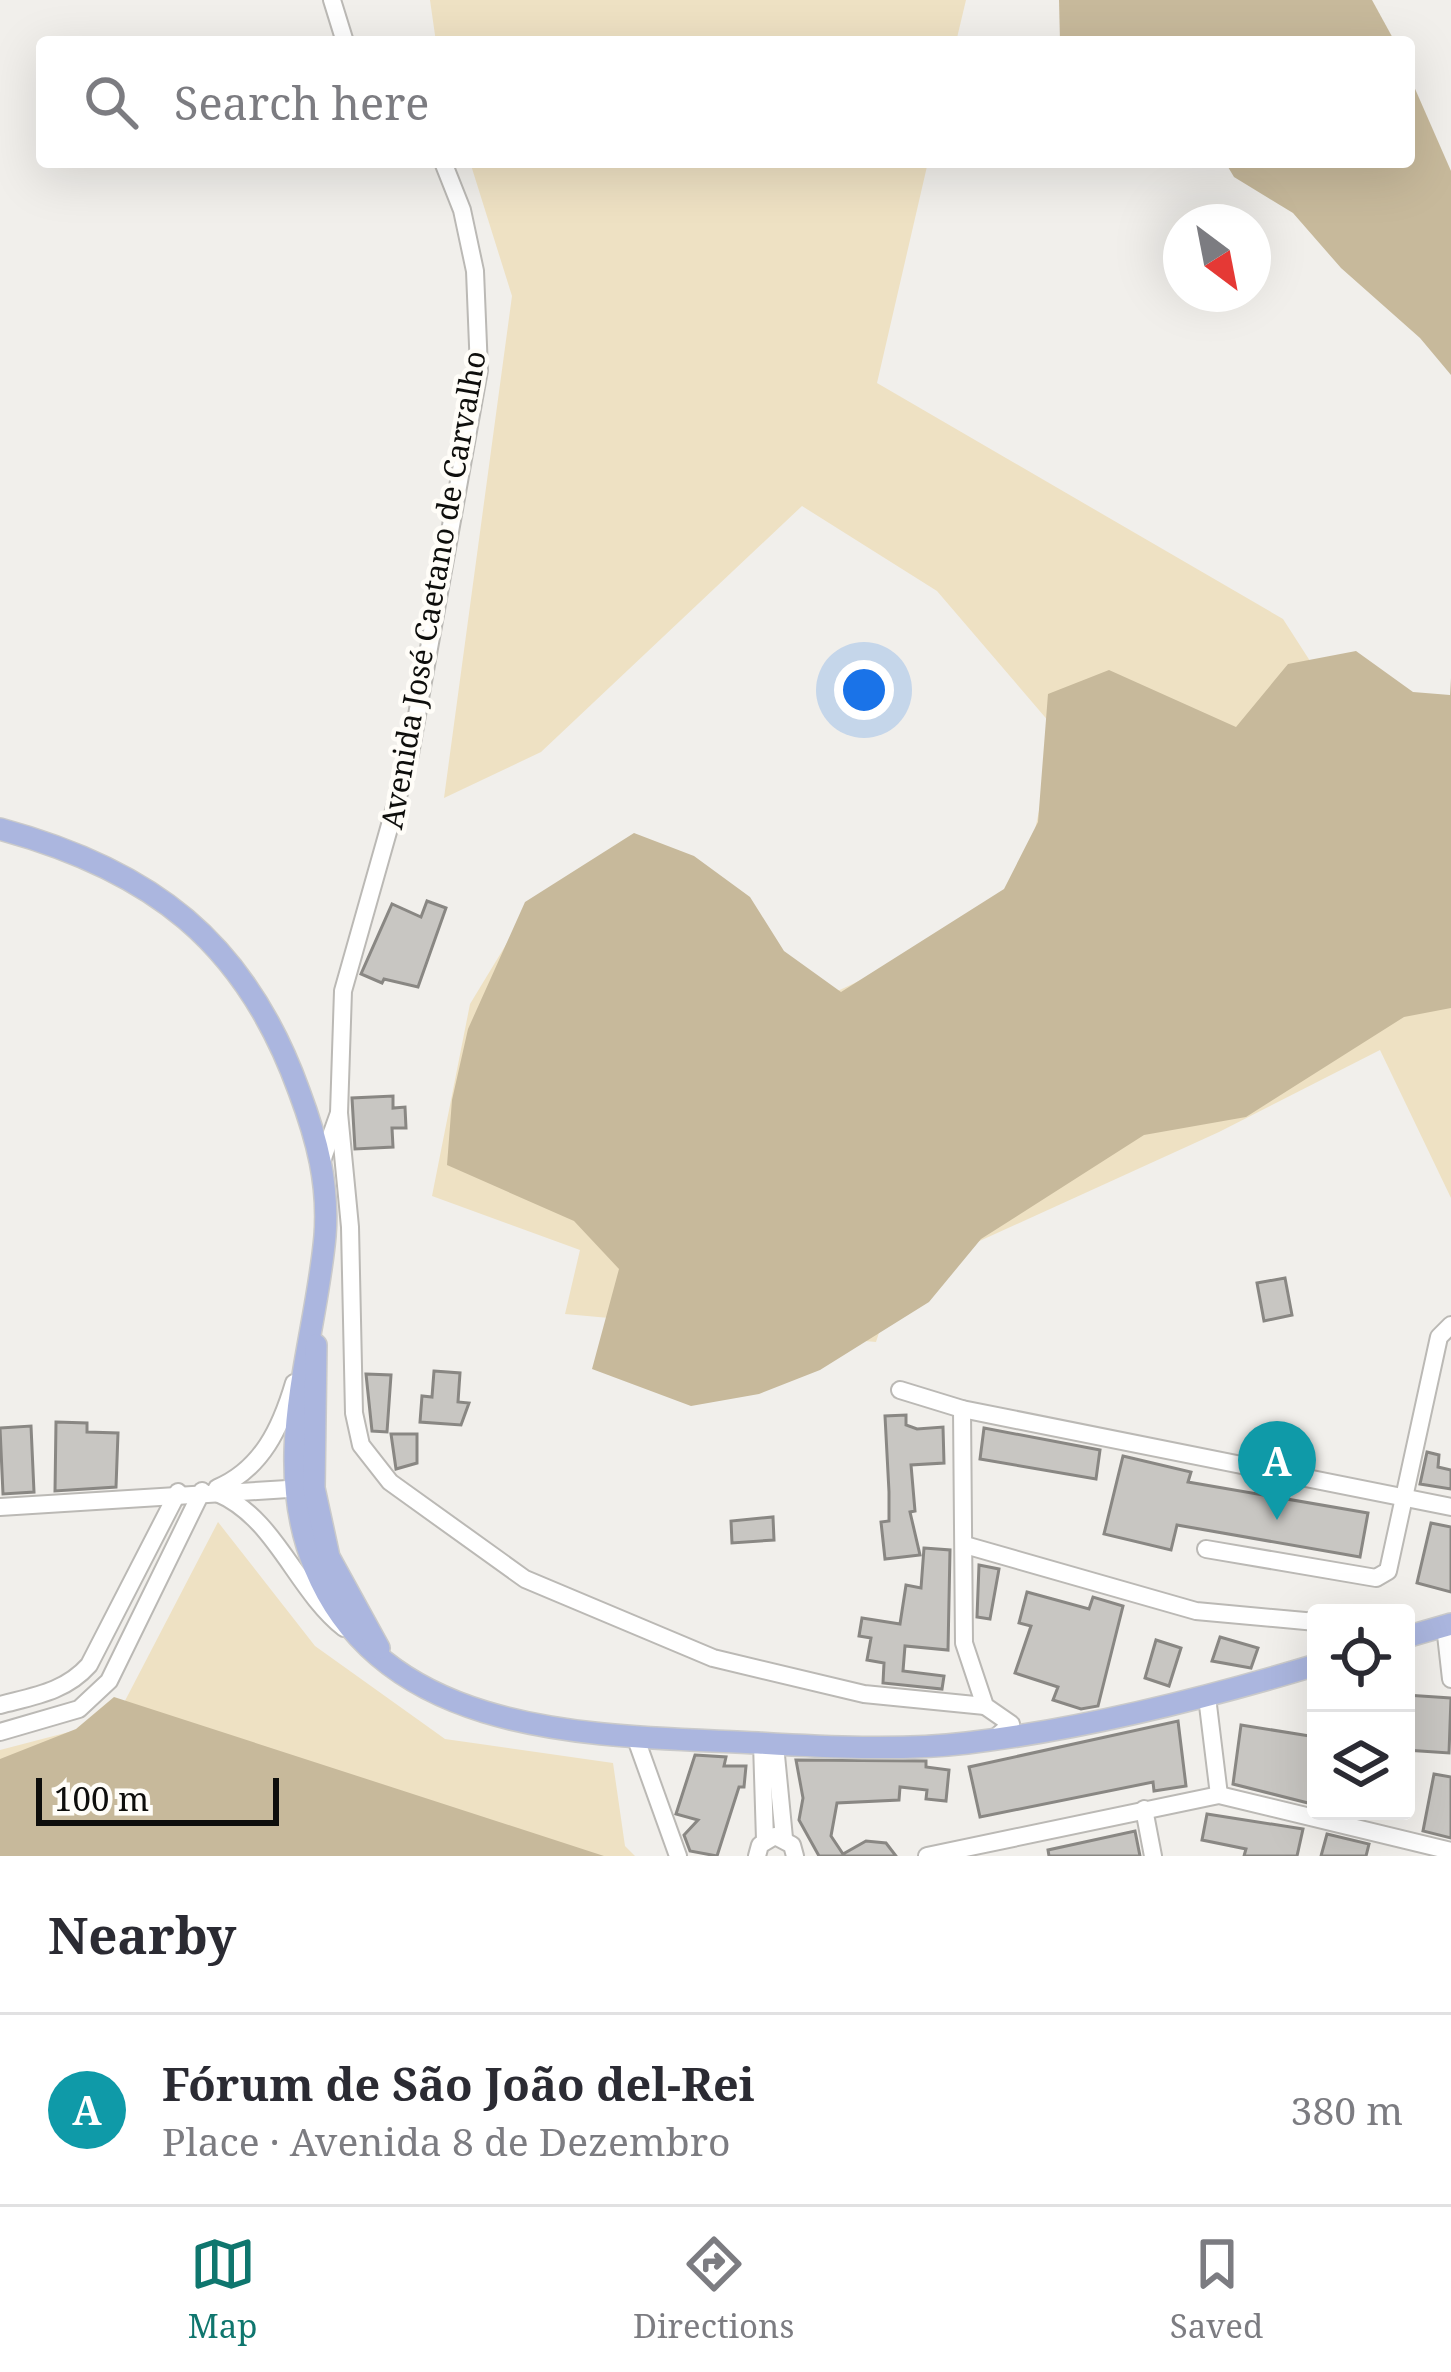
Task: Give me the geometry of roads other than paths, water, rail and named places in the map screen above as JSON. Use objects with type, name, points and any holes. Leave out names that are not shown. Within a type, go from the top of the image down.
[{"type":"main road","points":[[0,829],[58,845],[156,892],[209,938],[244,980],[274,1029],[323,1158],[326,1232],[312,1328],[303,1351],[304,1488],[314,1565],[344,1628],[424,1688],[530,1725],[636,1739],[962,1744],[1207,1697],[1307,1667]]},
{"type":"main road","points":[[312,1328],[316,1348],[304,1488],[329,1557],[385,1659]]},
{"type":"main road","points":[[1415,1633],[1448,1625]]},
{"type":"street","points":[[332,0],[343,36]]},
{"type":"street","name":"Avenida José Caetano de Carvalho","points":[[323,1158],[339,1113],[343,991],[410,754],[478,370],[475,271],[462,210],[445,168]]},
{"type":"street","points":[[339,1113],[350,1227],[354,1413],[361,1445],[390,1483],[525,1579],[713,1658],[864,1694],[986,1706],[1011,1724],[994,1739]]},
{"type":"street","points":[[1206,1549],[1376,1578],[1393,1564],[1401,1497],[1439,1337],[1451,1325]]},
{"type":"street","points":[[260,1521],[259,1488],[267,1449],[286,1410],[303,1351]]},
{"type":"street","points":[[900,1390],[962,1409],[1451,1508]]},
{"type":"street","points":[[962,1409],[964,1643],[986,1706]]},
{"type":"street","points":[[0,1732],[79,1709],[109,1682],[206,1491],[244,1472],[267,1449]]},
{"type":"street","points":[[0,1507],[178,1492],[304,1488]]},
{"type":"street","points":[[206,1491],[260,1521],[320,1606],[344,1628]]},
{"type":"street","points":[[0,1705],[54,1691],[74,1681],[89,1665],[178,1492]]},
{"type":"street","points":[[965,1545],[1196,1611],[1307,1621]]},
{"type":"street","points":[[1448,1625],[1451,1679]]},
{"type":"street","points":[[89,1665],[109,1682]]},
{"type":"street","points":[[1207,1697],[1219,1795]]},
{"type":"street","points":[[636,1739],[678,1856]]},
{"type":"street","points":[[768,1744],[769,1845],[795,1856]]},
{"type":"street","points":[[927,1856],[1219,1795],[1451,1851]]},
{"type":"street","points":[[1144,1809],[1154,1856]]},
{"type":"place","name":"Fórum de São João del-Rei","points":[[1277,1520]]}]
